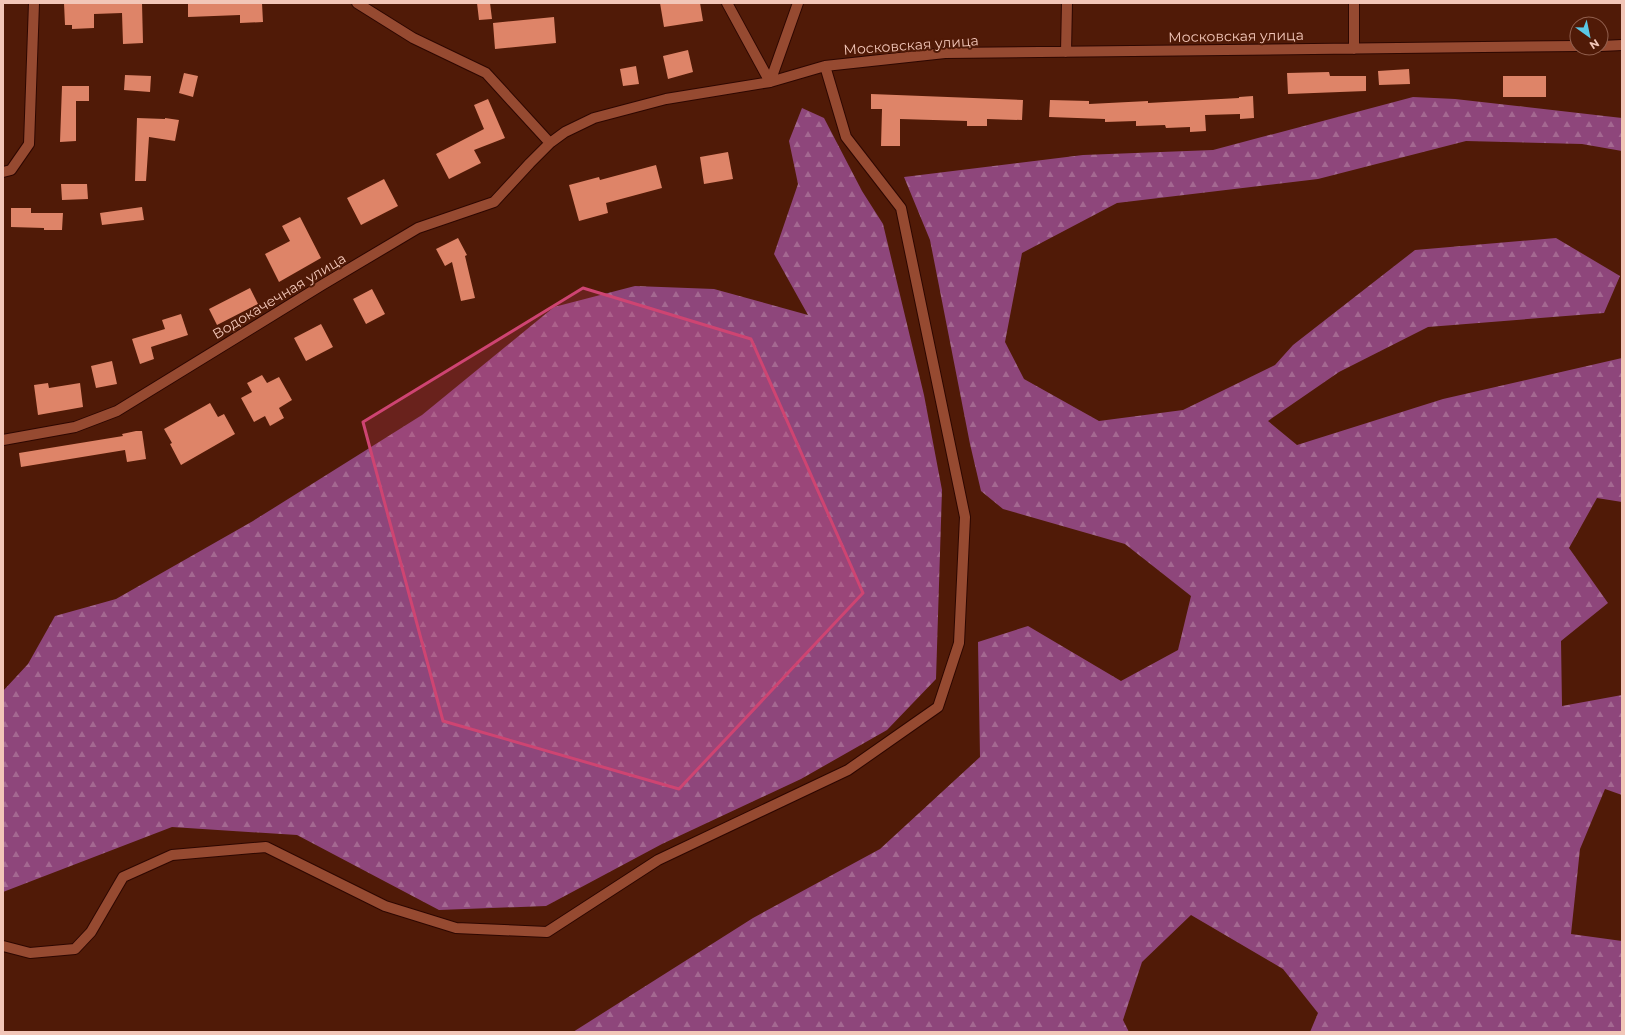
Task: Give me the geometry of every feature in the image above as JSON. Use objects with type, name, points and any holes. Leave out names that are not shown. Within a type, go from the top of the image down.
[{"type":"street","points":[[3,172],[11,170],[29,144],[34,3]]},
{"type":"street","points":[[357,3],[413,38],[486,73],[550,143]]},
{"type":"street","points":[[727,3],[770,82]]},
{"type":"street","points":[[770,82],[798,3]]},
{"type":"street","points":[[1066,52],[1067,3]]},
{"type":"street","points":[[1354,3],[1354,49]]},
{"type":"street","name":"Московская улица","points":[[550,143],[565,132],[594,118],[666,98],[770,82],[825,66],[945,53],[1569,46]]},
{"type":"street","points":[[1609,46],[1622,46]]},
{"type":"street","points":[[3,946],[30,953],[75,949],[91,932],[123,877],[172,855],[266,847],[385,906],[456,928],[547,932],[658,860],[848,770],[938,707],[958,643],[965,517],[901,208],[846,137],[825,66]]},
{"type":"street","name":"Водокачечная улица","points":[[3,440],[75,427],[117,411],[418,228],[494,202],[550,143]]},
{"type":"highlighted area","points":[[583,288],[751,339],[863,593],[679,789],[443,721],[363,422]]},
{"type":"green space","points":[[1413,97],[1455,99],[1622,118],[1622,151],[1582,144],[1466,141],[1318,179],[1117,203],[1022,253],[1005,342],[1024,379],[1099,421],[1183,410],[1275,365],[1293,345],[1415,250],[1556,238],[1620,276],[1604,313],[1428,327],[1339,372],[1268,421],[1297,445],[1443,399],[1622,358],[1622,502],[1597,498],[1569,548],[1608,603],[1561,641],[1562,706],[1622,695],[1622,795],[1605,789],[1580,849],[1571,934],[1622,941],[1622,1032],[1310,1032],[1318,1013],[1283,969],[1191,915],[1142,962],[1123,1020],[1129,1032],[573,1032],[753,918],[880,849],[980,757],[978,642],[1028,626],[1121,681],[1178,650],[1191,596],[1125,544],[1003,509],[981,491],[970,444],[930,240],[904,177],[1083,155],[1213,150]]},
{"type":"green space","points":[[802,108],[824,118],[862,191],[883,224],[924,395],[942,490],[936,679],[887,730],[801,779],[662,844],[546,906],[439,910],[297,835],[172,827],[3,892],[3,691],[28,664],[55,616],[116,599],[253,521],[422,415],[554,307],[635,286],[714,289],[808,315],[774,254],[798,184],[789,141]]},
{"type":"building","points":[[64,3],[142,3],[143,43],[123,44],[122,13],[94,14],[94,28],[72,29],[72,25],[65,25]]},
{"type":"building","points":[[188,3],[262,3],[263,22],[240,23],[240,15],[188,17]]},
{"type":"building","points":[[477,3],[490,3],[492,19],[479,20]]},
{"type":"building","points":[[660,3],[700,3],[703,21],[664,27]]},
{"type":"building","points":[[554,17],[556,43],[495,49],[493,23]]},
{"type":"building","points":[[688,50],[693,72],[668,79],[663,56]]},
{"type":"building","points":[[636,66],[639,84],[623,86],[620,69]]},
{"type":"building","points":[[1409,69],[1410,84],[1379,85],[1378,71]]},
{"type":"building","points":[[1329,72],[1330,76],[1366,76],[1366,91],[1288,94],[1287,73]]},
{"type":"building","points":[[184,73],[198,76],[193,97],[179,93]]},
{"type":"building","points":[[125,75],[151,76],[150,92],[124,90]]},
{"type":"building","points":[[1503,76],[1546,76],[1546,97],[1503,97]]},
{"type":"building","points":[[62,86],[89,86],[89,101],[76,101],[76,141],[60,142]]},
{"type":"building","points":[[871,94],[1023,100],[1022,120],[987,119],[987,126],[967,126],[967,121],[900,119],[900,146],[881,146],[882,109],[871,109]]},
{"type":"building","points":[[1253,96],[1254,118],[1240,119],[1240,114],[1205,115],[1206,131],[1190,132],[1190,127],[1166,128],[1165,125],[1136,126],[1136,121],[1105,122],[1105,119],[1049,117],[1050,100],[1089,101],[1089,104],[1148,101],[1148,103]]},
{"type":"building","points":[[488,99],[505,138],[474,150],[481,163],[449,179],[436,154],[484,129],[474,105]]},
{"type":"building","points":[[137,118],[165,118],[179,120],[175,141],[149,137],[146,181],[135,181]]},
{"type":"building","points":[[728,152],[733,179],[704,184],[700,157]]},
{"type":"building","points":[[656,165],[662,188],[606,203],[608,213],[579,221],[569,185],[599,177],[600,180]]},
{"type":"building","points":[[384,179],[398,206],[361,225],[347,198]]},
{"type":"building","points":[[61,184],[87,184],[88,199],[62,200]]},
{"type":"building","points":[[142,207],[144,220],[102,225],[100,213]]},
{"type":"building","points":[[11,208],[31,208],[31,213],[63,213],[62,230],[11,227]]},
{"type":"building","points":[[300,217],[321,258],[279,282],[265,254],[290,241],[282,226]]},
{"type":"building","points":[[458,238],[467,255],[465,256],[475,298],[461,301],[452,262],[445,266],[436,249]]},
{"type":"building","points":[[250,288],[258,304],[217,325],[209,309]]},
{"type":"building","points":[[372,289],[385,314],[366,324],[353,299]]},
{"type":"building","points":[[181,314],[188,335],[151,347],[154,359],[140,364],[132,339],[165,329],[162,320]]},
{"type":"building","points":[[321,324],[333,347],[306,361],[294,338]]},
{"type":"building","points":[[112,361],[117,384],[96,388],[91,366]]},
{"type":"building","points":[[262,375],[267,383],[279,377],[292,400],[279,408],[284,418],[270,426],[265,416],[254,422],[241,398],[252,392],[247,383]]},
{"type":"building","points":[[48,383],[49,388],[80,383],[83,407],[38,415],[34,385]]},
{"type":"building","points":[[210,403],[218,417],[224,414],[235,434],[181,465],[170,444],[172,443],[164,429]]},
{"type":"building","points":[[142,431],[146,459],[127,462],[125,450],[21,467],[19,453],[123,436],[122,434]]}]
